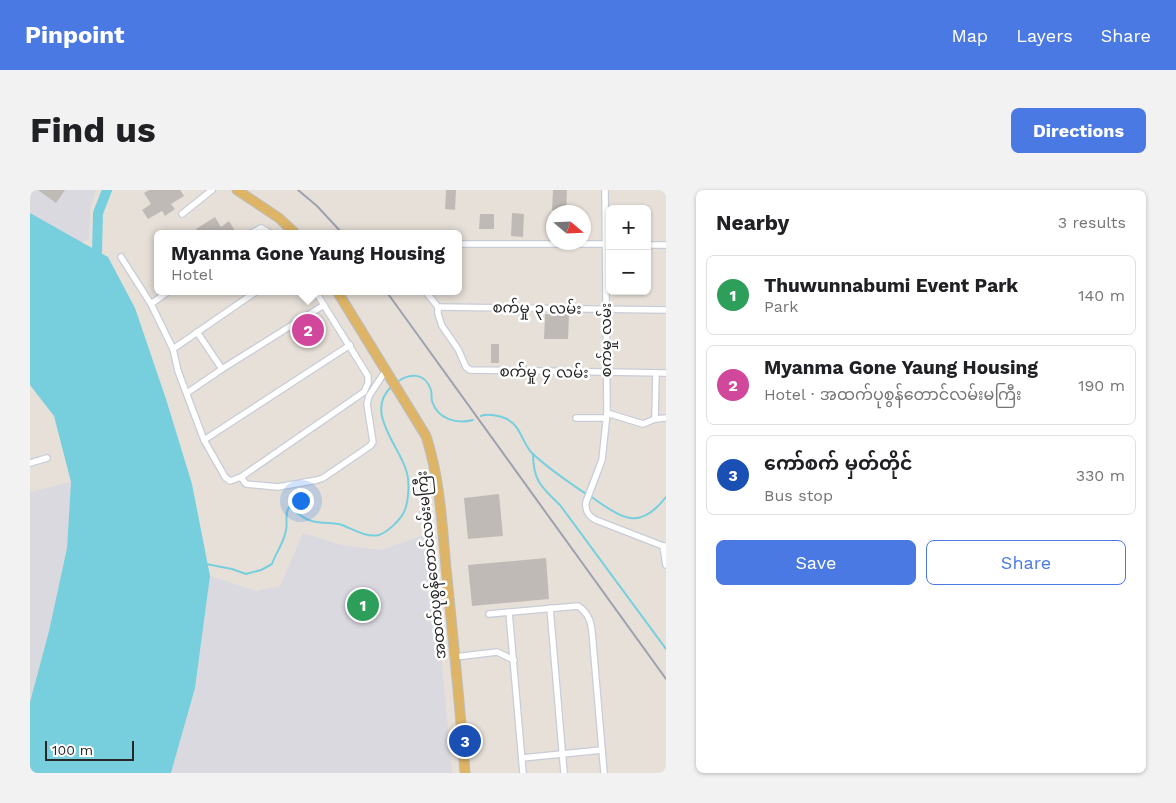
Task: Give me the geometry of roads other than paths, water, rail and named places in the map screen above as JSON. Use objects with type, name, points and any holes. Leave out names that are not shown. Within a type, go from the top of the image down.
[{"type":"main road","points":[[236,190],[279,218],[292,230]]},
{"type":"main road","name":"အထက်ပုစွန်တောင်လမ်းမကြီး","points":[[339,295],[426,436],[434,459],[465,773]]},
{"type":"street","points":[[182,214],[212,190]]},
{"type":"street","name":"စက်မှု လမ်း","points":[[605,190],[606,208]]},
{"type":"street","points":[[462,244],[606,244]]},
{"type":"street","points":[[651,245],[666,245]]},
{"type":"street","name":"စက်မှု လမ်း","points":[[608,250],[606,415],[602,460],[585,508],[591,518],[665,546]]},
{"type":"street","points":[[121,257],[150,304],[173,349],[178,371],[204,440],[225,477],[230,481],[241,477],[364,392],[368,383],[368,376],[318,295]]},
{"type":"street","points":[[150,304],[163,295]]},
{"type":"street","points":[[173,349],[251,295]]},
{"type":"street","points":[[428,295],[438,307]]},
{"type":"street","points":[[187,393],[324,305]]},
{"type":"street","name":"စက်မှု ၃ လမ်း","points":[[438,307],[666,310]]},
{"type":"street","name":"စက်မှု ၄ လမ်း","points":[[438,307],[442,326],[458,349],[466,367],[470,370],[666,373]]},
{"type":"street","points":[[197,332],[222,369]]},
{"type":"street","points":[[204,440],[350,345]]},
{"type":"street","points":[[655,419],[656,373]]},
{"type":"street","points":[[241,477],[246,484],[278,487],[317,480],[323,478],[370,446],[373,442],[367,404],[369,396],[388,374]]},
{"type":"street","points":[[576,418],[606,415],[643,424],[655,419],[666,418]]},
{"type":"street","points":[[30,463],[47,458]]},
{"type":"street","points":[[665,546],[666,565]]},
{"type":"street","points":[[489,614],[578,606],[591,620],[604,773]]},
{"type":"street","points":[[550,608],[564,773]]},
{"type":"street","points":[[509,612],[523,773]]},
{"type":"street","points":[[455,657],[496,652],[514,660]]},
{"type":"street","points":[[522,758],[602,750]]},
{"type":"water","points":[[30,213],[108,257],[135,308],[192,484],[210,576],[195,688],[171,773],[30,773],[30,702],[49,631],[67,548],[71,482],[54,416],[30,385]]},
{"type":"waterway","points":[[95,264],[98,213],[107,190]]},
{"type":"waterway","points":[[397,382],[411,376],[421,377],[428,384],[432,400],[439,413],[455,421],[473,420]]},
{"type":"waterway","points":[[206,564],[246,574],[261,570],[272,564],[285,535],[289,507],[309,520],[339,524],[360,533],[374,536],[386,531],[400,519],[408,497],[407,475],[402,460],[386,428],[381,407],[384,397],[391,387]]},
{"type":"waterway","points":[[481,416],[498,416],[512,422],[532,453],[586,494]]},
{"type":"waterway","points":[[533,454],[533,463],[540,483],[560,505],[666,649]]},
{"type":"waterway","points":[[590,496],[611,510],[629,518],[647,515],[666,497]]},
{"type":"railway","points":[[298,190],[317,206],[339,230]]},
{"type":"railway","points":[[389,295],[666,679]]},
{"type":"place","name":"Myanma Gone Yaung Housing","points":[[308,330]]},
{"type":"place","name":"Thuwunnabumi Event Park","points":[[363,605]]},
{"type":"place","name":"ကော်စက် မှတ်တိုင်","points":[[465,741]]}]
